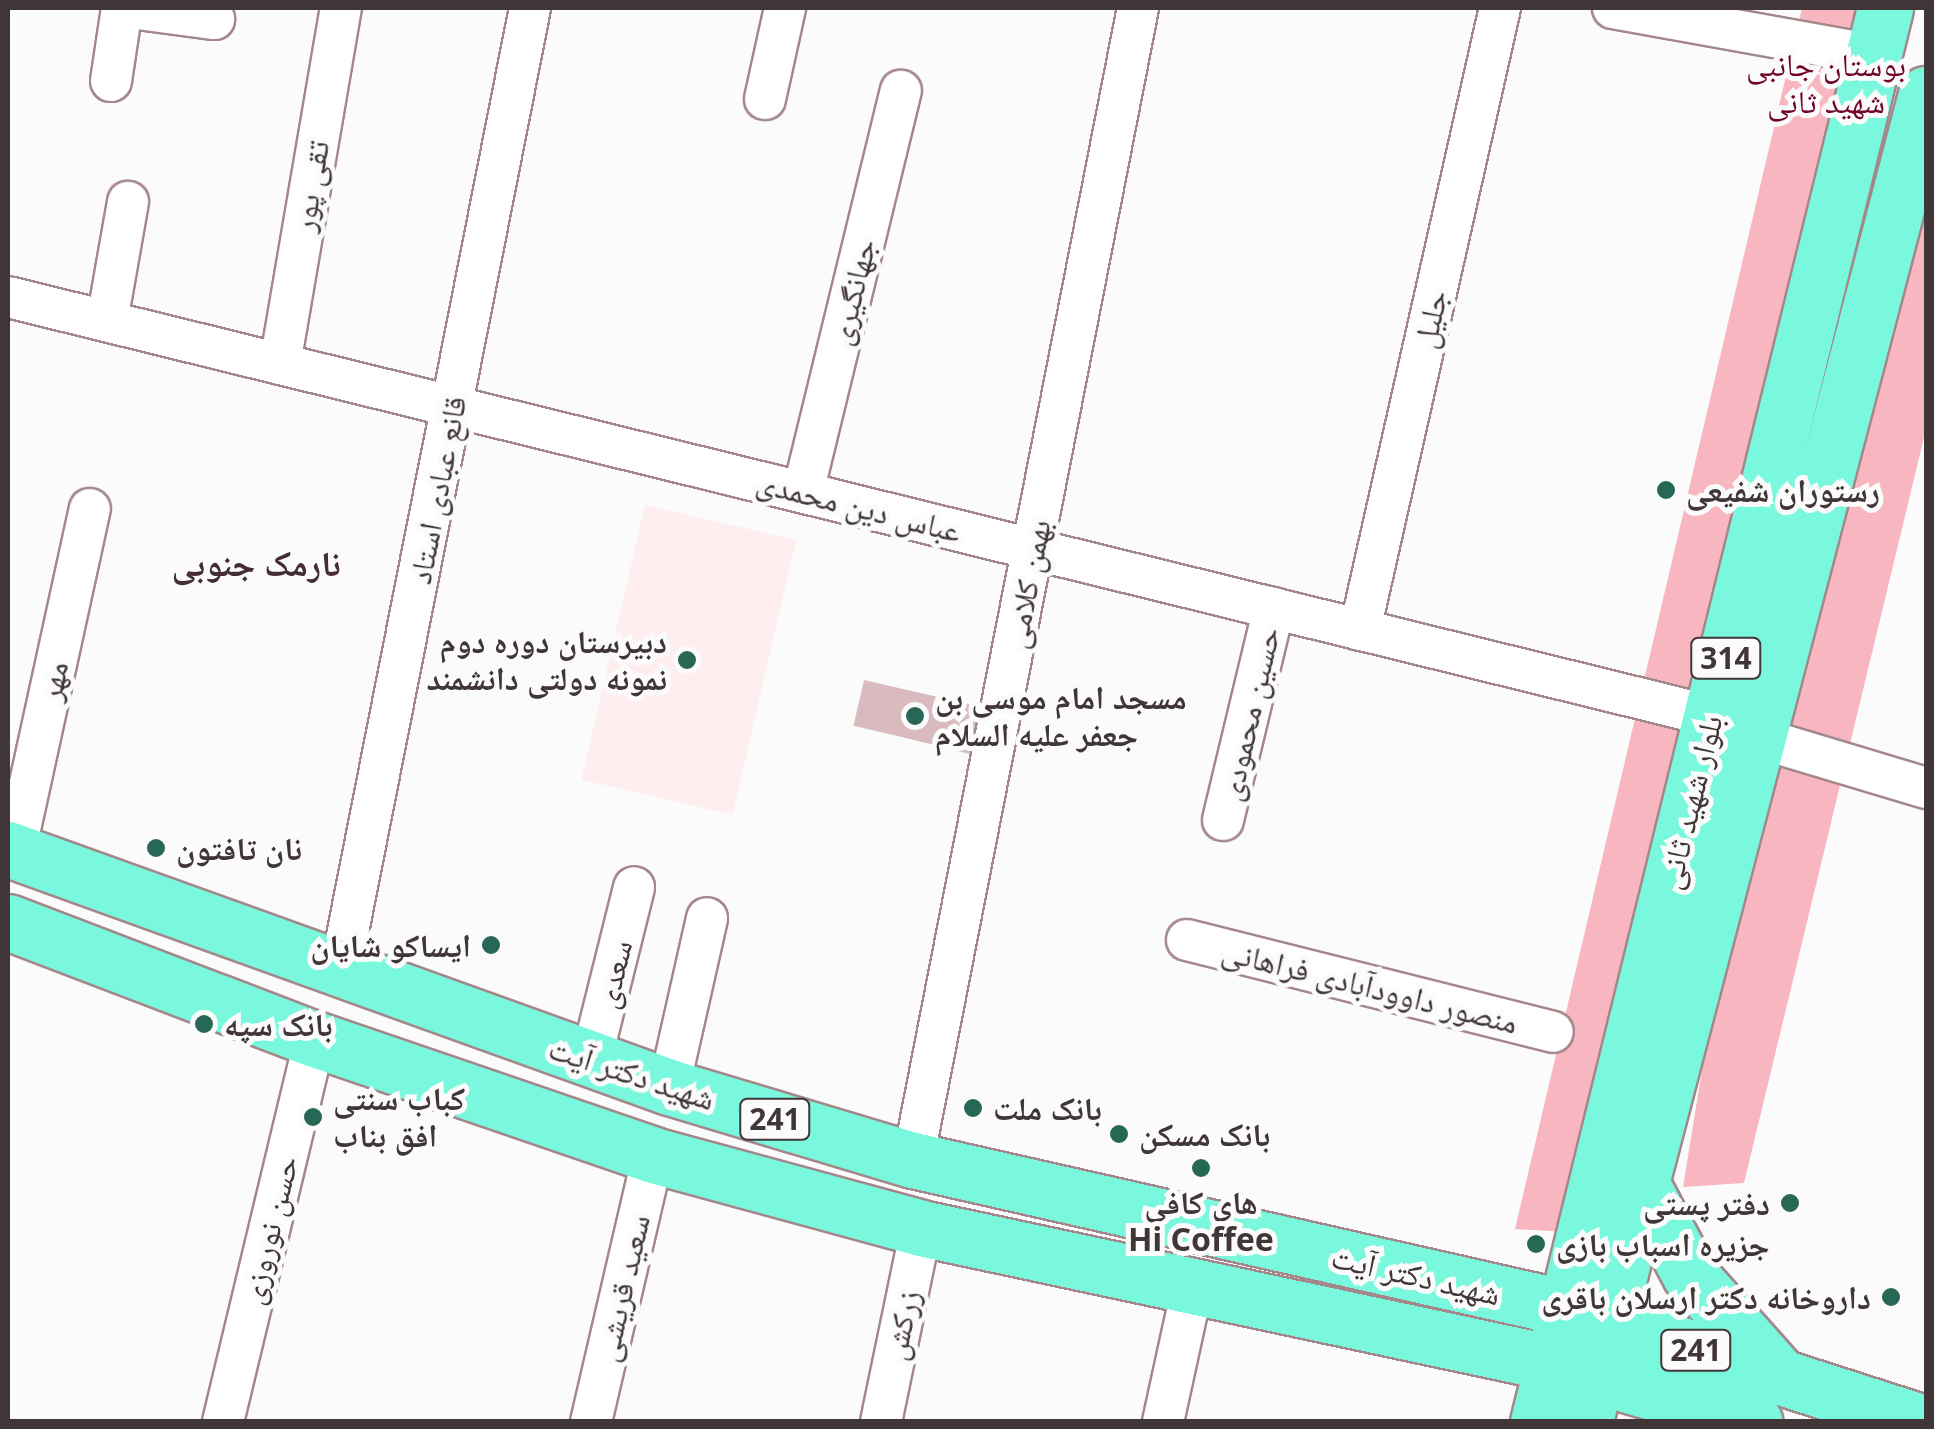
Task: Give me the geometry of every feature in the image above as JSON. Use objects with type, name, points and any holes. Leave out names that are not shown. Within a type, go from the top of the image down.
[{"type":"main road","name":"بلوار شهید ثانی","points":[[1538,1422],[1582,1358],[1642,1183],[1880,32]]},
{"type":"main road","name":"بلوار شهید ثانی","points":[[1582,1358],[1734,726],[1918,165],[1926,94]]},
{"type":"main road","name":"شهید دکتر آیت","points":[[11,851],[669,1087],[1582,1358]]},
{"type":"main road","name":"شهید دکتر آیت","points":[[8,922],[315,1039],[654,1154],[921,1228],[1192,1290],[1582,1358],[1768,1399],[1921,1422]]},
{"type":"main road","points":[[1642,1183],[1690,1276],[1768,1399]]},
{"type":"street","points":[[111,80],[122,8]]},
{"type":"street","name":"تقی پور","points":[[280,364],[340,8]]},
{"type":"street","name":"قانع عبادی استاد","points":[[340,972],[530,8]]},
{"type":"street","points":[[765,99],[785,8]]},
{"type":"street","name":"بهمن کلامی","points":[[913,1160],[1138,8]]},
{"type":"street","name":"جلیل","points":[[1360,630],[1500,8]]},
{"type":"street","points":[[1613,8],[1880,32]]},
{"type":"street","points":[[153,9],[214,19]]},
{"type":"street","name":"جهانگیری","points":[[802,492],[901,91]]},
{"type":"street","points":[[107,321],[128,202]]},
{"type":"street","name":"عباس دین محمدی","points":[[8,297],[1360,630],[1734,726],[1926,788]]},
{"type":"street","name":"مهر","points":[[11,851],[90,509]]},
{"type":"street","name":"حسین محمودی","points":[[1223,820],[1274,608]]},
{"type":"street","name":"سعدی","points":[[591,1060],[634,887]]},
{"type":"street","points":[[669,1087],[707,918]]},
{"type":"street","name":"منصور داوودآبادی فراهانی","points":[[1187,940],[1553,1032]]},
{"type":"street","name":"حسن نوروزی","points":[[223,1422],[315,1039]]},
{"type":"street","name":"سعید قریشی","points":[[591,1422],[654,1154]]},
{"type":"street","name":"زرکش","points":[[881,1422],[921,1228]]},
{"type":"street","points":[[1162,1422],[1192,1290]]},
{"type":"shaded area","name":"دبیرستان دوره دوم نمونه دولتی دانشمند","points":[[645,505],[796,540],[733,815],[582,780]]},
{"type":"green space","name":"بوستان جانبی شهید ثانی","points":[[1802,8],[1885,8],[1584,1233],[1515,1229]]},
{"type":"green space","name":"بوستان جانبی شهید ثانی","points":[[1926,94],[1926,429],[1744,1183],[1683,1187],[1756,737]]},
{"type":"building","name":"مسجد امام موسی بن جعفر علیه السلام","points":[[864,680],[977,706],[966,752],[853,726]]},
{"type":"place","name":"رستوران شفیعی","points":[[1666,490]]},
{"type":"place","name":"دبیرستان دوره دوم نمونه دولتی دانشمند","points":[[687,660]]},
{"type":"place","name":"مسجد امام موسی بن جعفر علیه السلام","points":[[915,716]]},
{"type":"place","name":"نان تافتون","points":[[156,848]]},
{"type":"place","name":"ایساکو شایان","points":[[491,945]]},
{"type":"place","name":"بانک سپه","points":[[204,1024]]},
{"type":"place","name":"بانک ملت","points":[[973,1108]]},
{"type":"place","name":"کباب سنتی افق بناب","points":[[313,1117]]},
{"type":"place","name":"بانک مسکن","points":[[1119,1134]]},
{"type":"place","name":"های کافی Hi Coffee","points":[[1201,1168]]},
{"type":"place","name":"دفتر پستی","points":[[1790,1203]]},
{"type":"place","name":"جزیره اسباب بازی","points":[[1536,1244]]},
{"type":"place","name":"داروخانه دکتر ارسلان باقری","points":[[1891,1297]]},
{"type":"district","name":"نارمک جنوبی","points":[[256,563]]}]
